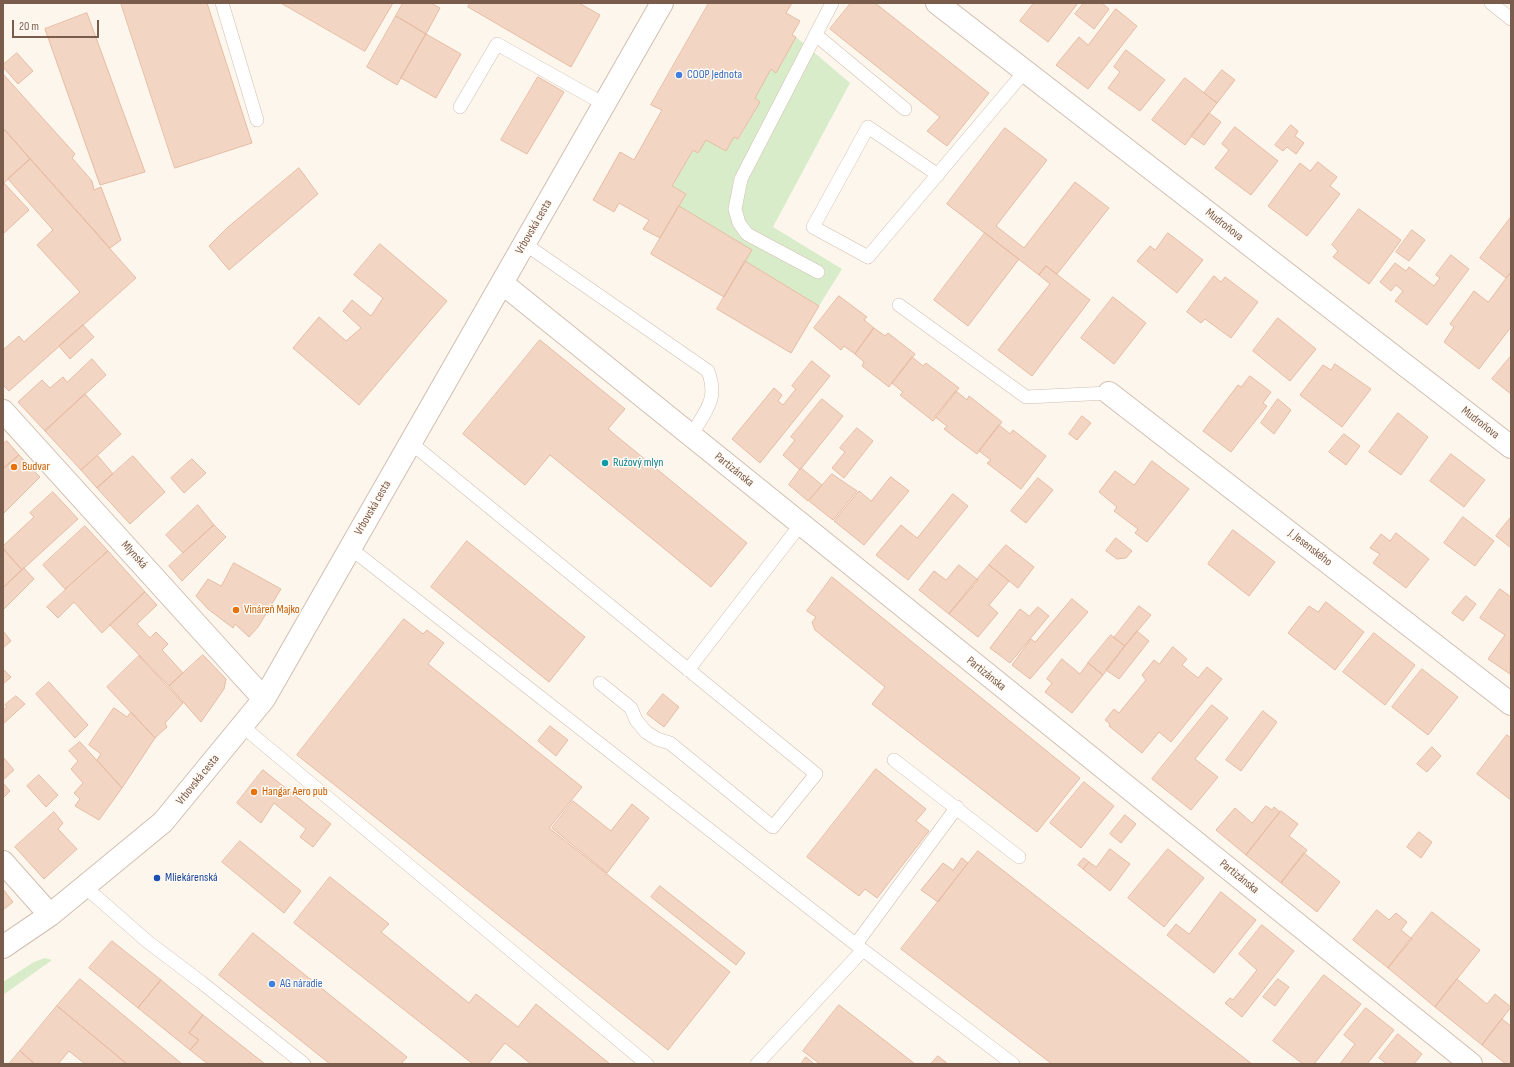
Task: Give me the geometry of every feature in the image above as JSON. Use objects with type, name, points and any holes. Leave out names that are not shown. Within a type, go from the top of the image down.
[{"type":"street","name":"Mudroňova","points":[[937,3],[1511,447]]},
{"type":"street","name":"Vrbovská cesta","points":[[3,947],[50,915],[163,822],[264,699],[411,444],[660,4]]},
{"type":"street","name":"Partizánska","points":[[502,283],[1471,1064]]},
{"type":"street","name":"J. Jesenského","points":[[1109,393],[1511,704]]},
{"type":"street","name":"Mlynská","points":[[3,411],[264,699]]},
{"type":"street","points":[[3,862],[50,915]]},
{"type":"lane","points":[[222,3],[257,120]]},
{"type":"lane","points":[[818,272],[747,234],[739,223],[735,209],[741,180],[832,3]]},
{"type":"lane","points":[[1491,3],[1511,19]]},
{"type":"lane","points":[[816,35],[905,109]]},
{"type":"lane","points":[[460,107],[497,44],[604,104]]},
{"type":"lane","points":[[938,175],[868,127],[813,227],[868,257],[938,175],[1025,71]]},
{"type":"lane","points":[[524,244],[708,371],[713,384],[712,399],[691,436]]},
{"type":"lane","points":[[899,305],[1026,397],[1109,393]]},
{"type":"lane","points":[[411,444],[816,774],[773,827],[670,742],[657,739],[646,732],[636,720],[631,708],[600,682]]},
{"type":"lane","points":[[688,670],[801,524]]},
{"type":"lane","points":[[350,548],[860,947],[1013,1064]]},
{"type":"lane","points":[[242,726],[647,1064]]},
{"type":"lane","points":[[894,760],[957,807],[1019,857]]},
{"type":"lane","points":[[757,1064],[860,947],[957,807]]},
{"type":"lane","points":[[84,886],[148,942],[304,1064]]},
{"type":"green space","points":[[796,37],[850,83],[773,227],[842,269],[819,306],[745,261],[752,250],[679,206],[686,194],[672,186],[693,150],[698,153],[706,140],[726,151],[734,137],[739,139],[760,102],[755,98],[771,69],[776,72]]},
{"type":"green space","points":[[45,958],[52,960],[3,995],[3,982],[34,962]]},
{"type":"building","points":[[121,3],[207,3],[252,143],[175,168]]},
{"type":"building","points":[[281,3],[393,3],[365,51]]},
{"type":"building","points":[[403,3],[431,3],[440,8],[426,34],[396,16]]},
{"type":"building","points":[[470,3],[579,3],[600,15],[571,67],[468,7]]},
{"type":"building","points":[[709,3],[792,3],[786,13],[800,21],[792,35],[796,37],[776,73],[771,69],[755,98],[760,102],[738,139],[734,137],[726,151],[706,140],[698,153],[693,150],[672,186],[686,194],[660,238],[643,229],[649,220],[619,203],[614,212],[593,200],[620,152],[634,160],[662,110],[651,105]]},
{"type":"building","points":[[851,3],[875,3],[989,93],[947,146],[927,131],[940,117],[830,29]]},
{"type":"building","points":[[1034,3],[1078,3],[1048,42],[1020,21]]},
{"type":"building","points":[[1084,3],[1102,3],[1109,9],[1094,29],[1075,14]]},
{"type":"building","points":[[1116,9],[1137,26],[1088,89],[1056,65],[1079,37],[1088,45]]},
{"type":"building","points":[[87,13],[145,172],[100,185],[45,29]]},
{"type":"building","points":[[396,16],[426,34],[397,85],[367,67]]},
{"type":"building","points":[[426,34],[461,54],[436,98],[401,78]]},
{"type":"building","points":[[1126,50],[1165,80],[1140,111],[1108,88],[1120,72],[1114,67]]},
{"type":"building","points":[[17,53],[33,71],[18,84],[3,67],[3,65]]},
{"type":"building","points":[[1222,70],[1235,80],[1217,103],[1204,93]]},
{"type":"building","points":[[3,74],[75,154],[72,158],[92,181],[94,190],[101,187],[121,240],[110,248],[3,128]]},
{"type":"building","points":[[538,77],[564,92],[527,154],[501,140]]},
{"type":"building","points":[[1185,78],[1217,103],[1185,145],[1152,120]]},
{"type":"building","points":[[1209,113],[1221,122],[1204,145],[1191,136]]},
{"type":"building","points":[[1291,125],[1298,131],[1295,136],[1304,143],[1296,154],[1287,147],[1283,151],[1275,145]]},
{"type":"building","points":[[1235,127],[1278,161],[1251,195],[1215,168],[1229,150],[1222,144]]},
{"type":"building","points":[[3,128],[30,159],[4,183],[3,182]]},
{"type":"building","points":[[1005,128],[1047,160],[996,226],[1024,248],[1075,182],[1109,208],[1057,274],[1046,266],[1039,275],[947,204]]},
{"type":"building","points":[[30,159],[136,278],[9,391],[3,385],[3,350],[19,336],[24,342],[80,292],[37,245],[53,230],[8,179]]},
{"type":"building","points":[[1318,162],[1337,177],[1330,186],[1340,194],[1307,236],[1268,206],[1300,163],[1310,171]]},
{"type":"building","points":[[299,168],[318,194],[229,270],[209,246],[227,228]]},
{"type":"building","points":[[3,182],[29,210],[3,234]]},
{"type":"building","points":[[679,206],[752,250],[724,297],[651,254]]},
{"type":"building","points":[[1359,209],[1401,240],[1369,284],[1333,257],[1338,251],[1332,245]]},
{"type":"building","points":[[1511,217],[1511,272],[1506,278],[1480,258]]},
{"type":"building","points":[[1412,230],[1425,240],[1409,261],[1396,252]]},
{"type":"building","points":[[985,233],[1019,259],[968,326],[934,300]]},
{"type":"building","points":[[1168,233],[1203,260],[1177,293],[1137,261],[1150,246],[1155,250]]},
{"type":"building","points":[[380,244],[447,301],[359,405],[293,348],[319,317],[346,341],[361,328],[343,311],[352,300],[371,316],[383,298],[354,275]]},
{"type":"building","points":[[1451,255],[1469,269],[1427,325],[1395,301],[1403,291],[1396,285],[1391,291],[1380,282],[1395,263],[1406,271],[1409,267],[1434,286],[1440,278],[1436,275]]},
{"type":"building","points":[[745,261],[819,306],[791,353],[717,309]]},
{"type":"building","points":[[1046,266],[1090,300],[1032,376],[998,350],[1050,284],[1039,275]]},
{"type":"building","points":[[1511,272],[1511,327],[1479,369],[1444,342],[1454,327],[1450,324],[1474,291],[1488,302]]},
{"type":"building","points":[[1214,276],[1221,282],[1225,277],[1258,302],[1231,338],[1205,319],[1201,323],[1187,312]]},
{"type":"building","points":[[839,296],[867,317],[864,320],[874,328],[855,354],[844,346],[841,350],[814,328]]},
{"type":"building","points":[[1113,297],[1146,323],[1114,364],[1081,338]]},
{"type":"building","points":[[1278,318],[1316,349],[1290,381],[1253,351]]},
{"type":"building","points":[[83,325],[94,337],[70,359],[59,346]]},
{"type":"building","points":[[874,328],[885,336],[888,333],[915,354],[889,387],[862,366],[864,362],[855,354]]},
{"type":"building","name":"Ružový mlyn","points":[[540,340],[625,409],[608,429],[747,543],[711,587],[550,455],[525,485],[463,434]]},
{"type":"building","points":[[1511,356],[1511,394],[1492,379]]},
{"type":"building","points":[[912,357],[923,366],[926,363],[959,388],[933,421],[900,395],[903,392],[892,383]]},
{"type":"building","points":[[92,359],[106,375],[45,431],[18,402],[42,380],[50,388],[63,377],[67,382]]},
{"type":"building","points":[[812,361],[830,376],[760,463],[732,439],[774,388],[782,395],[778,401],[783,405],[796,389],[792,386]]},
{"type":"building","points":[[1335,364],[1371,389],[1342,427],[1300,395],[1323,365],[1331,370]]},
{"type":"building","points":[[1250,376],[1271,392],[1263,403],[1267,406],[1231,452],[1203,431],[1238,385],[1241,387]]},
{"type":"building","points":[[956,391],[967,400],[969,396],[1002,422],[977,454],[944,429],[947,426],[935,417]]},
{"type":"building","points":[[85,394],[121,434],[81,470],[45,431]]},
{"type":"building","points":[[822,399],[843,416],[800,470],[783,455],[795,440],[791,437]]},
{"type":"building","points":[[1278,399],[1291,410],[1274,434],[1261,423]]},
{"type":"building","points":[[1398,413],[1428,437],[1401,475],[1369,452]]},
{"type":"building","points":[[1082,416],[1091,423],[1077,440],[1069,434]]},
{"type":"building","points":[[999,425],[1010,434],[1013,430],[1046,456],[1021,489],[987,463],[991,460],[979,451]]},
{"type":"building","points":[[857,428],[873,441],[844,478],[832,468],[845,452],[840,448]]},
{"type":"building","points":[[1344,434],[1360,446],[1346,465],[1329,452]]},
{"type":"building","points":[[7,441],[19,455],[3,469],[3,444]]},
{"type":"building","points":[[1451,454],[1485,480],[1464,507],[1430,481]]},
{"type":"building","points":[[19,455],[40,477],[3,514],[3,469]]},
{"type":"building","points":[[98,456],[113,474],[97,488],[81,470]]},
{"type":"building","points":[[133,456],[165,492],[130,524],[97,488]]},
{"type":"building","points":[[192,459],[206,473],[184,493],[171,478]]},
{"type":"building","points":[[1152,461],[1189,489],[1147,542],[1135,533],[1138,529],[1114,511],[1117,507],[1099,492],[1115,471],[1134,485]]},
{"type":"building","points":[[801,468],[822,485],[808,501],[789,485]]},
{"type":"building","points":[[832,474],[857,491],[833,520],[809,501]]},
{"type":"building","points":[[891,477],[909,491],[864,545],[834,521],[859,491],[871,501]]},
{"type":"building","points":[[1038,478],[1053,490],[1026,523],[1011,511]]},
{"type":"building","points":[[53,492],[78,519],[22,570],[3,549],[3,546],[34,517],[30,513]]},
{"type":"building","points":[[953,494],[968,506],[908,580],[876,555],[901,525],[917,538]]},
{"type":"building","points":[[198,505],[214,525],[183,553],[166,535]]},
{"type":"building","points":[[1463,517],[1494,541],[1475,566],[1444,543]]},
{"type":"building","points":[[1511,517],[1511,548],[1496,536]]},
{"type":"building","points":[[214,525],[226,537],[182,581],[169,566]]},
{"type":"building","points":[[85,526],[108,551],[65,589],[43,565]]},
{"type":"building","points":[[1233,530],[1275,562],[1249,596],[1208,564]]},
{"type":"building","points":[[1396,533],[1429,559],[1406,588],[1373,563],[1380,554],[1370,548],[1381,534],[1390,541]]},
{"type":"building","points":[[1116,538],[1132,551],[1126,558],[1117,559],[1106,551]]},
{"type":"building","points":[[467,541],[585,637],[549,682],[431,587]]},
{"type":"building","points":[[1006,545],[1034,567],[1018,588],[989,565]]},
{"type":"building","points":[[4,549],[22,570],[3,588],[3,550]]},
{"type":"building","points":[[108,551],[145,592],[102,633],[74,602],[58,618],[47,607]]},
{"type":"building","points":[[234,563],[281,589],[258,627],[249,637],[235,624],[233,628],[208,609],[196,596],[208,579],[221,586]]},
{"type":"building","points":[[959,565],[978,580],[949,614],[919,590],[934,571],[946,580]]},
{"type":"building","points":[[989,565],[1009,581],[989,605],[998,613],[978,637],[949,614]]},
{"type":"building","points":[[24,568],[34,579],[3,610],[3,588]]},
{"type":"building","points":[[832,577],[1080,778],[1037,832],[872,704],[885,687],[815,630],[812,622],[816,617],[807,611]]},
{"type":"building","points":[[1500,589],[1511,597],[1510,674],[1488,659],[1505,635],[1480,618]]},
{"type":"building","points":[[145,592],[157,605],[137,624],[150,638],[156,632],[168,644],[162,650],[183,673],[169,686],[110,625]]},
{"type":"building","points":[[1466,596],[1476,604],[1463,621],[1452,613]]},
{"type":"building","points":[[1072,599],[1088,612],[1030,679],[1012,665],[1031,639],[1035,642]]},
{"type":"building","points":[[1326,602],[1364,632],[1335,670],[1288,633],[1309,606],[1318,612]]},
{"type":"building","points":[[1139,606],[1151,615],[1125,646],[1114,638]]},
{"type":"building","points":[[1038,607],[1049,616],[1010,663],[990,648],[1020,609],[1029,616]]},
{"type":"building","points":[[404,619],[423,634],[427,630],[444,643],[428,664],[582,787],[549,828],[730,972],[668,1050],[297,755]]},
{"type":"building","points":[[3,631],[11,641],[3,648]]},
{"type":"building","points":[[1137,631],[1149,641],[1119,679],[1106,670]]},
{"type":"building","points":[[1374,633],[1415,665],[1385,705],[1343,672]]},
{"type":"building","points":[[1111,635],[1125,646],[1103,675],[1088,663]]},
{"type":"building","points":[[1173,647],[1187,659],[1182,665],[1198,678],[1207,667],[1222,679],[1171,742],[1159,732],[1142,753],[1109,726],[1110,724],[1105,720],[1114,709],[1119,713],[1146,680],[1142,675],[1154,660],[1159,664]]},
{"type":"building","points":[[203,655],[226,679],[224,689],[201,722],[169,686]]},
{"type":"building","points":[[139,656],[183,703],[165,723],[167,727],[155,738],[107,687]]},
{"type":"building","points":[[1062,659],[1080,674],[1088,663],[1103,675],[1072,713],[1045,692],[1052,683],[1047,679]]},
{"type":"building","points":[[3,669],[11,677],[3,684]]},
{"type":"building","points":[[1422,669],[1458,697],[1428,735],[1392,707]]},
{"type":"building","points":[[49,682],[88,725],[75,738],[36,694]]},
{"type":"building","points":[[663,694],[679,707],[664,727],[647,714]]},
{"type":"building","points":[[16,696],[25,704],[3,724],[3,710],[7,707],[5,705]]},
{"type":"building","points":[[1212,705],[1228,718],[1195,759],[1218,777],[1191,810],[1152,779]]},
{"type":"building","points":[[114,708],[127,717],[131,712],[155,738],[122,788],[97,760],[101,754],[89,745]]},
{"type":"building","points":[[1263,711],[1277,722],[1241,771],[1226,760]]},
{"type":"building","points":[[550,726],[568,740],[556,756],[538,741]]},
{"type":"building","points":[[1507,735],[1511,738],[1511,800],[1477,774]]},
{"type":"building","points":[[80,742],[122,788],[99,820],[75,806],[80,799],[74,793],[83,783],[71,769],[78,761],[69,751]]},
{"type":"building","points":[[1432,747],[1441,756],[1427,772],[1417,764]]},
{"type":"building","points":[[3,757],[14,770],[3,780]]},
{"type":"building","points":[[876,769],[926,809],[916,821],[929,831],[877,898],[865,889],[859,896],[807,857]]},
{"type":"building","points":[[263,770],[331,824],[313,847],[300,837],[306,829],[274,803],[261,823],[237,803]]},
{"type":"building","points":[[39,775],[58,795],[46,807],[27,786]]},
{"type":"building","points":[[1084,782],[1114,806],[1081,848],[1050,823]]},
{"type":"building","points":[[3,783],[10,791],[3,798]]},
{"type":"building","points":[[573,801],[611,831],[632,804],[649,818],[607,873],[552,828]]},
{"type":"building","points":[[1266,806],[1272,810],[1274,807],[1280,812],[1246,855],[1216,830],[1235,808],[1252,823]]},
{"type":"building","points":[[1281,811],[1298,824],[1289,836],[1307,850],[1281,883],[1246,855]]},
{"type":"building","points":[[54,812],[63,823],[58,829],[77,849],[44,879],[15,847]]},
{"type":"building","points":[[1125,815],[1136,824],[1121,843],[1110,834]]},
{"type":"building","points":[[1419,832],[1432,842],[1421,858],[1407,847]]},
{"type":"building","points":[[240,841],[301,891],[284,913],[222,862]]},
{"type":"building","points":[[1110,849],[1130,864],[1110,891],[1083,869],[1089,862],[1096,867]]},
{"type":"building","points":[[1168,849],[1204,878],[1164,927],[1128,898]]},
{"type":"building","points":[[978,851],[1252,1064],[1052,1064],[901,949]]},
{"type":"building","points":[[1304,853],[1340,882],[1317,912],[1281,883]]},
{"type":"building","points":[[962,858],[968,863],[938,902],[921,890],[943,863],[953,870]]},
{"type":"building","points":[[1084,858],[1089,862],[1083,869],[1078,865]]},
{"type":"building","points":[[330,877],[389,924],[381,932],[469,1003],[476,994],[518,1027],[536,1004],[610,1064],[531,1064],[505,1043],[488,1064],[473,1064],[294,923]]},
{"type":"building","points":[[660,886],[745,953],[736,965],[651,897]]},
{"type":"building","points":[[3,889],[13,902],[3,910]]},
{"type":"building","points":[[1221,892],[1256,920],[1214,973],[1167,935],[1176,924],[1189,934]]},
{"type":"building","points":[[1377,910],[1389,920],[1396,913],[1407,922],[1401,930],[1412,939],[1388,968],[1353,940]]},
{"type":"building","points":[[1432,912],[1480,950],[1435,1007],[1388,968]]},
{"type":"building","points":[[1262,925],[1294,951],[1242,1017],[1225,1003],[1230,998],[1233,1000],[1257,970],[1239,954]]},
{"type":"building","points":[[253,933],[407,1057],[401,1064],[330,1064],[219,975]]},
{"type":"building","points":[[112,941],[161,980],[138,1008],[89,968]]},
{"type":"building","points":[[1324,975],[1361,1004],[1314,1064],[1303,1064],[1273,1041]]},
{"type":"building","points":[[80,979],[182,1064],[127,1064],[57,1006]]},
{"type":"building","points":[[1278,979],[1289,987],[1275,1006],[1263,997]]},
{"type":"building","points":[[1457,979],[1487,1004],[1495,994],[1511,1007],[1482,1045],[1435,1007]]},
{"type":"building","points":[[161,980],[203,1015],[189,1033],[199,1040],[190,1050],[138,1008]]},
{"type":"building","points":[[839,1005],[915,1064],[820,1064],[803,1051]]},
{"type":"building","points":[[57,1006],[127,1064],[85,1064],[69,1051],[58,1064],[35,1064],[20,1051]]},
{"type":"building","points":[[1366,1008],[1394,1030],[1367,1064],[1340,1064],[1355,1044],[1344,1035]]},
{"type":"building","points":[[203,1015],[265,1064],[208,1064],[190,1050],[199,1040],[189,1033]]},
{"type":"building","points":[[1502,1019],[1511,1026],[1511,1064],[1506,1064],[1482,1045]]},
{"type":"building","points":[[1398,1034],[1422,1054],[1414,1064],[1387,1064],[1379,1058]]},
{"type":"building","points":[[20,1051],[35,1064],[9,1064]]},
{"type":"building","points":[[938,1056],[948,1064],[931,1064]]},
{"type":"building","points":[[806,1057],[814,1064],[801,1064]]},
{"type":"place","name":"COOP Jednota","points":[[679,75]]},
{"type":"place","name":"Ružový mlyn","points":[[605,463]]},
{"type":"place","name":"Budvar","points":[[14,467]]},
{"type":"place","name":"Vináreň Majko","points":[[236,610]]},
{"type":"place","name":"Hangar Aero pub","points":[[254,792]]},
{"type":"place","name":"Mliekárenská","points":[[157,878]]},
{"type":"place","name":"AG náradie","points":[[272,984]]}]
